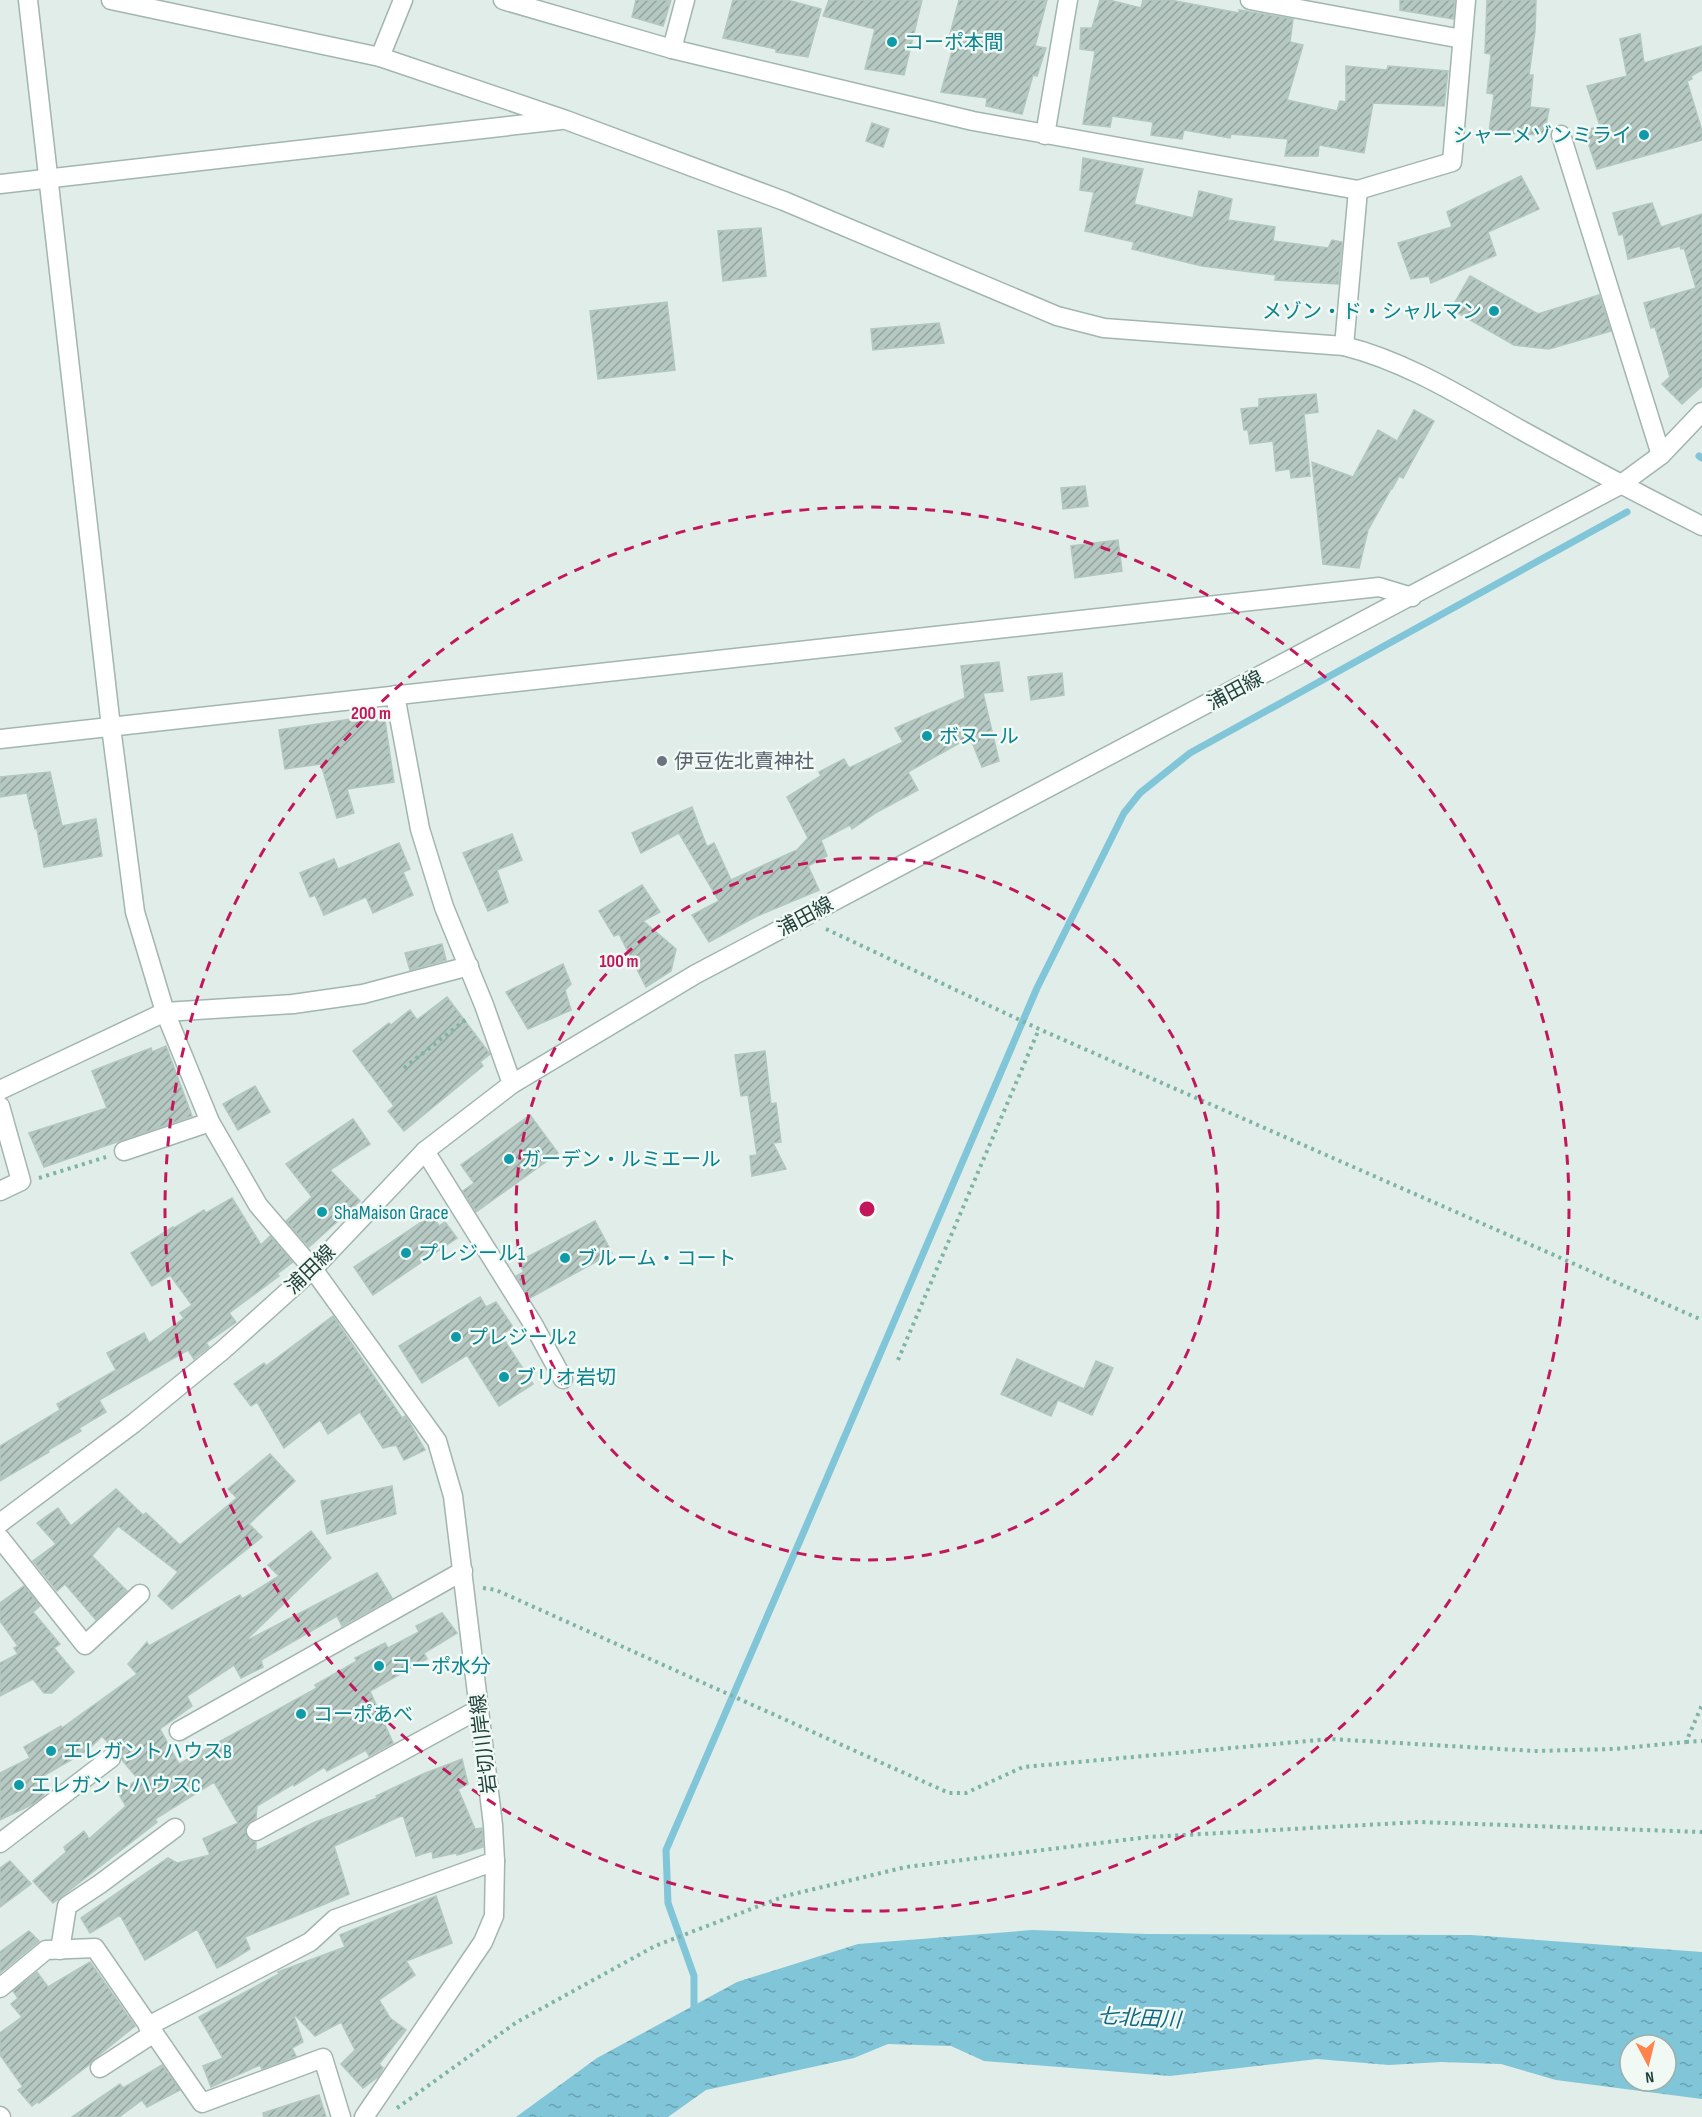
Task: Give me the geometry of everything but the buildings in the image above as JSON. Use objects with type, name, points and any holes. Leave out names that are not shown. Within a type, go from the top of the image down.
[{"type":"street","name":"岩切川岸線","points":[[28,0],[111,727],[135,912],[165,1012],[210,1122],[258,1206],[313,1269],[437,1441],[453,1496],[493,1825],[494,1916],[483,1942],[364,2117]]},
{"type":"street","points":[[111,0],[380,57],[566,120],[784,201],[1057,316],[1104,328],[1344,346],[1370,352],[1419,373],[1620,485],[1702,526]]},
{"type":"street","points":[[380,57],[403,0]]},
{"type":"street","points":[[503,0],[672,49],[974,122],[1358,190],[1452,162],[1466,0]]},
{"type":"street","points":[[672,49],[685,0]]},
{"type":"street","points":[[1045,135],[1068,0]]},
{"type":"street","points":[[1251,0],[1462,39]]},
{"type":"street","points":[[0,184],[566,120]]},
{"type":"street","points":[[1561,135],[1661,455]]},
{"type":"street","points":[[1344,346],[1358,190]]},
{"type":"street","name":"浦田線","points":[[0,1523],[134,1423],[223,1350],[313,1269],[425,1150],[512,1084],[696,974],[1413,597],[1620,485],[1661,455],[1702,412]]},
{"type":"street","points":[[0,739],[1379,587],[1413,597]]},
{"type":"street","points":[[395,695],[420,830],[444,907],[512,1084]]},
{"type":"street","points":[[0,1090],[165,1012],[293,1004],[363,994],[468,966]]},
{"type":"street","points":[[0,1107],[21,1181],[0,1191]]},
{"type":"street","points":[[124,1151],[210,1122]]},
{"type":"street","points":[[425,1150],[533,1324],[563,1379]]},
{"type":"street","points":[[0,1538],[85,1645],[140,1593]]},
{"type":"street","points":[[179,1731],[463,1578]]},
{"type":"street","points":[[256,1831],[479,1709]]},
{"type":"street","points":[[0,1842],[111,1758]]},
{"type":"street","points":[[60,1950],[67,1906],[175,1828]]},
{"type":"street","points":[[100,2068],[151,2029],[310,1942],[335,1919],[495,1861]]},
{"type":"street","points":[[0,1988],[46,1950],[95,1948],[202,2103],[323,2058],[341,2117]]},
{"type":"path","points":[[801,918],[1033,1026],[1702,1320]]},
{"type":"path","points":[[404,1068],[483,1005]]},
{"type":"path","points":[[897,1360],[1040,1029]]},
{"type":"path","points":[[21,1181],[32,1181],[124,1151]]},
{"type":"path","points":[[463,1578],[496,1590],[949,1793],[966,1793],[1023,1767],[1330,1739],[1535,1751],[1614,1749],[1702,1741]]},
{"type":"path","points":[[1686,1742],[1702,1705]]},
{"type":"path","points":[[392,2112],[517,2022],[655,1946],[785,1896],[906,1867],[1148,1837],[1419,1822],[1702,1832]]},
{"type":"water","name":"七北田川","points":[[1032,1930],[1147,1934],[1471,1935],[1702,1952],[1702,2099],[1656,2093],[1678,2093],[1678,2033],[1618,2033],[1618,2088],[1556,2080],[1501,2064],[1441,2062],[1389,2065],[1317,2059],[1170,2076],[984,2061],[951,2046],[888,2044],[854,2058],[706,2090],[668,2117],[516,2117],[597,2058],[737,1982],[858,1944]]},
{"type":"waterway","points":[[694,2013],[694,1976],[668,1903],[666,1850],[1037,988],[1124,813],[1140,793],[1190,753],[1627,512]]},
{"type":"place","name":"コーポ本間","points":[[892,42]]},
{"type":"place","name":"シャーメゾンミライ","points":[[1644,135]]},
{"type":"place","name":"メゾン・ド・シャルマン","points":[[1494,311]]},
{"type":"place","name":"ボヌール","points":[[927,736]]},
{"type":"place","name":"伊豆佐北賣神社","points":[[662,761]]},
{"type":"place","name":"ガーデン・ルミエール","points":[[509,1159]]},
{"type":"place","name":"ShaMaison Grace","points":[[322,1212]]},
{"type":"place","name":"プレジール1","points":[[406,1253]]},
{"type":"place","name":"ブルーム・コート","points":[[565,1258]]},
{"type":"place","name":"プレジール2","points":[[456,1337]]},
{"type":"place","name":"ブリオ岩切","points":[[504,1377]]},
{"type":"place","name":"コーポ水分","points":[[379,1666]]},
{"type":"place","name":"コーポあべ","points":[[301,1714]]},
{"type":"place","name":"エレガントハウスB","points":[[51,1751]]},
{"type":"place","name":"エレガントハウスC","points":[[19,1785]]}]
